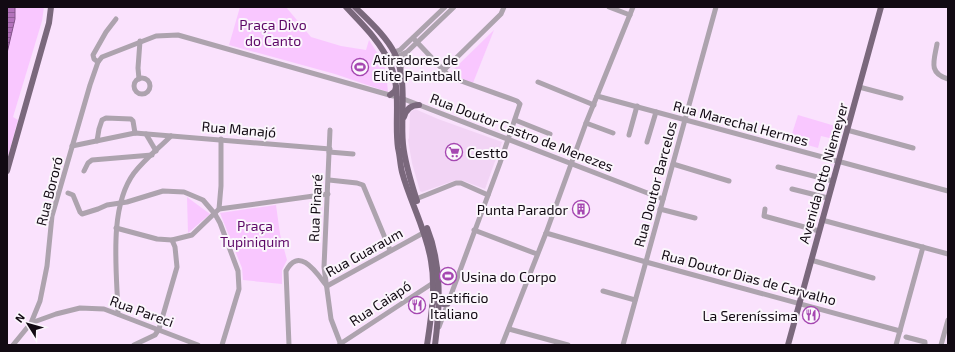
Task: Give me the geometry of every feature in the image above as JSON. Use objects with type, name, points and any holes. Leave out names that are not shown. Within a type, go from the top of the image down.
[{"type":"main road","points":[[7,172],[49,23],[51,7]]},
{"type":"main road","points":[[346,7],[384,53],[390,64],[400,98],[403,120],[403,145],[406,160],[416,199],[428,230],[437,263],[438,314],[435,345]]},
{"type":"main road","points":[[355,7],[386,39],[395,54],[400,73],[398,146],[402,172],[425,232],[432,261],[433,283],[430,322],[426,345]]},
{"type":"main road","name":"Avenida Otto Niemeyer","points":[[788,345],[810,260],[881,7]]},
{"type":"main road","points":[[390,95],[395,91],[396,83]]},
{"type":"main road","points":[[403,120],[409,108],[419,105]]},
{"type":"main road","points":[[409,192],[416,199]]},
{"type":"main road","points":[[438,303],[448,303]]},
{"type":"street","points":[[384,53],[390,57],[395,54],[445,7]]},
{"type":"street","points":[[400,73],[403,60],[407,52],[454,7]]},
{"type":"street","points":[[444,70],[501,14],[504,7]]},
{"type":"street","points":[[608,7],[630,15]]},
{"type":"street","points":[[502,345],[546,233],[586,123],[633,7]]},
{"type":"street","name":"Rua Doutor Barcelos","points":[[623,345],[716,7]]},
{"type":"street","points":[[98,62],[94,60],[93,55],[106,32],[116,19]]},
{"type":"street","name":"Rua Doutor Castro de Menezes","points":[[98,62],[102,57],[140,41],[156,36],[178,35],[400,98],[571,165],[663,199]]},
{"type":"street","points":[[413,38],[450,77],[517,101],[520,104],[488,195],[437,330]]},
{"type":"street","points":[[138,79],[140,41]]},
{"type":"street","points":[[937,44],[934,68],[937,74],[946,79]]},
{"type":"street","points":[[395,54],[407,52]]},
{"type":"street","name":"Rua Bororó","points":[[13,345],[30,323],[40,302],[47,266],[52,216],[98,62]]},
{"type":"street","points":[[538,82],[594,105]]},
{"type":"street","points":[[859,87],[900,98]]},
{"type":"street","name":"Rua Marechal Hermes","points":[[598,96],[948,191]]},
{"type":"street","points":[[629,134],[637,106]]},
{"type":"street","points":[[647,142],[656,112]]},
{"type":"street","points":[[97,141],[102,120],[106,118],[131,119],[133,121],[135,133]]},
{"type":"street","points":[[515,120],[550,134]]},
{"type":"street","points":[[586,123],[613,133]]},
{"type":"street","name":"Rua Pinaré","points":[[327,286],[324,267],[330,130]]},
{"type":"street","points":[[847,130],[913,148]]},
{"type":"street","name":"Rua Manajó","points":[[72,146],[135,133],[221,139],[329,150],[353,154]]},
{"type":"street","points":[[146,134],[156,151]]},
{"type":"street","points":[[118,314],[116,228],[124,189],[134,173],[171,136]]},
{"type":"street","points":[[116,228],[157,239],[172,240],[192,235],[219,209],[221,186],[221,139]]},
{"type":"street","points":[[84,171],[88,163],[92,160],[152,155]]},
{"type":"street","points":[[672,164],[729,181]]},
{"type":"street","points":[[778,167],[833,181]]},
{"type":"street","points":[[328,180],[363,185],[390,250]]},
{"type":"street","points":[[416,199],[456,183],[488,195]]},
{"type":"street","points":[[792,189],[828,198]]},
{"type":"street","points":[[68,193],[73,195],[82,214],[110,204],[127,202],[163,191],[184,192],[203,200],[215,214],[220,223],[238,271],[239,289],[222,345]]},
{"type":"street","points":[[219,209],[328,194]]},
{"type":"street","points":[[110,204],[120,209]]},
{"type":"street","points":[[660,209],[695,218]]},
{"type":"street","points":[[765,209],[764,216],[819,231]]},
{"type":"street","points":[[822,220],[948,254]]},
{"type":"street","points":[[474,230],[537,254]]},
{"type":"street","name":"Rua Guaraum","points":[[340,344],[331,319],[327,286],[425,232]]},
{"type":"street","name":"Rua Doutor Dias de Carvalho","points":[[546,233],[646,262],[900,331]]},
{"type":"street","points":[[134,345],[155,336],[158,330],[177,267],[175,247],[172,240]]},
{"type":"street","points":[[896,345],[923,247]]},
{"type":"street","points":[[810,260],[873,278]]},
{"type":"street","points":[[289,345],[286,271],[289,266],[293,262],[306,262],[312,267],[327,286]]},
{"type":"street","name":"Rua Caiapó","points":[[340,344],[433,283]]},
{"type":"street","points":[[603,291],[635,300]]},
{"type":"street","points":[[430,322],[448,303]]},
{"type":"street","name":"Rua Pareci","points":[[30,323],[80,308],[104,309],[198,345]]},
{"type":"street","points":[[941,345],[948,320]]},
{"type":"street","points":[[509,329],[568,345]]},
{"type":"street","points":[[906,337],[925,342],[925,345]]},
{"type":"shaded area","points":[[7,7],[15,7],[15,19],[7,53]]},
{"type":"shaded area","name":"Cestto","points":[[415,109],[502,142],[485,189],[461,180],[456,180],[422,192],[420,191],[412,163],[408,140],[410,113]]},
{"type":"green space","points":[[15,7],[44,7],[42,21],[13,117],[18,120],[7,160],[7,53],[15,19]]},
{"type":"green space","name":"Praça Divo do Canto","points":[[240,7],[286,7],[311,37],[341,46],[366,50],[369,40],[383,62],[386,72],[388,92],[335,74],[229,45]]},
{"type":"green space","points":[[494,30],[473,83],[455,77],[450,73]]},
{"type":"green space","points":[[798,115],[842,128],[838,140],[821,136],[818,148],[790,140]]},
{"type":"green space","points":[[187,197],[210,214],[188,233]]},
{"type":"green space","name":"Praça Tupiniquim","points":[[276,205],[280,234],[287,260],[282,270],[282,284],[243,280],[242,268],[220,213]]},
{"type":"place","name":"Atiradores de Elite Paintball","points":[[360,67]]},
{"type":"place","name":"Cestto","points":[[454,152]]},
{"type":"place","name":"Punta Parador","points":[[581,209]]},
{"type":"place","name":"Usina do Corpo","points":[[448,276]]},
{"type":"place","name":"Pastificio Italiano","points":[[417,305]]},
{"type":"place","name":"La Sereníssima","points":[[811,315]]}]
